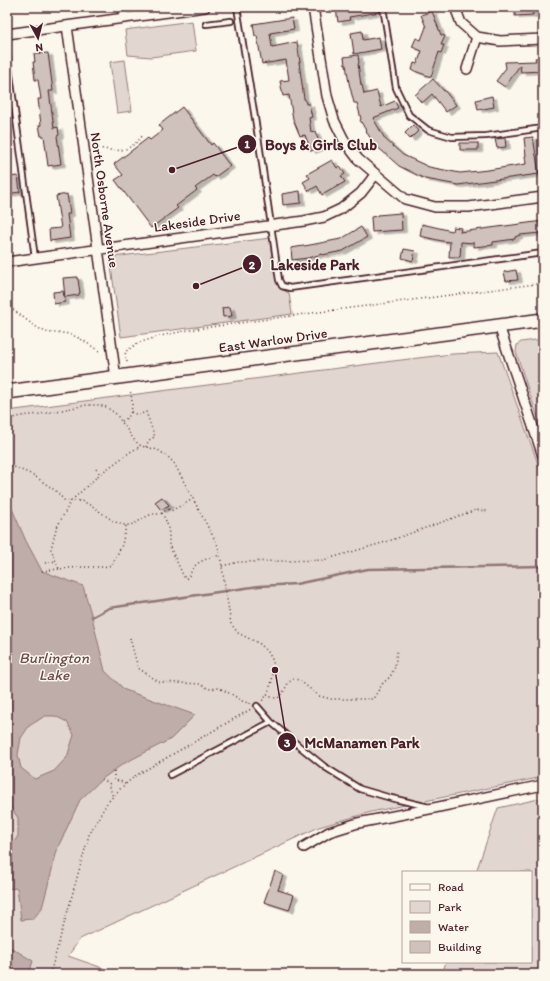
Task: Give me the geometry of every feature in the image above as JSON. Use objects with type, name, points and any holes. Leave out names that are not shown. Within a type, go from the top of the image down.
[{"type":"street","points":[[123,7],[124,18]]},
{"type":"street","points":[[7,34],[205,7]]},
{"type":"street","points":[[313,7],[327,96],[334,120],[345,142],[358,159],[405,199],[435,207],[469,207],[543,197]]},
{"type":"street","points":[[455,7],[461,23],[477,37],[500,41],[543,39]]},
{"type":"street","name":"North Osborne Avenue","points":[[67,26],[116,378]]},
{"type":"street","points":[[467,69],[477,37]]},
{"type":"street","name":"Lakeside Drive","points":[[7,262],[272,226],[324,217],[341,209],[361,192],[376,175]]},
{"type":"street","name":"East Warlow Drive","points":[[7,392],[543,320]]},
{"type":"street","points":[[499,326],[543,456]]},
{"type":"street","points":[[304,847],[329,832],[358,823],[543,785]]},
{"type":"lane","points":[[237,7],[260,143],[279,280],[282,286],[290,288],[543,253]]},
{"type":"lane","points":[[383,7],[396,88],[409,115],[428,130],[452,138],[486,136],[543,128]]},
{"type":"lane","points":[[206,24],[231,21]]},
{"type":"lane","points":[[7,53],[35,258]]},
{"type":"lane","points":[[257,706],[271,722],[325,767],[360,788],[391,798],[434,808]]},
{"type":"lane","points":[[170,775],[271,722]]},
{"type":"path","points":[[94,147],[111,151],[122,150],[136,143],[143,135]]},
{"type":"path","points":[[127,362],[125,352],[138,343],[160,336],[188,330],[543,283]]},
{"type":"path","points":[[7,305],[46,332],[67,334],[78,337],[101,352]]},
{"type":"path","points":[[122,421],[128,417],[131,412],[132,401],[130,390]]},
{"type":"path","points":[[7,420],[21,416],[98,404],[106,407],[116,414],[134,441],[141,446],[158,450],[168,457],[174,463],[218,546],[231,624],[238,633],[260,644],[268,652],[273,661],[274,668],[272,682],[267,695],[257,706],[135,776],[107,803],[90,835],[50,974]]},
{"type":"path","points":[[131,412],[138,415],[146,412],[155,437],[147,442],[146,447]]},
{"type":"path","points":[[59,569],[51,549],[56,529],[71,501],[100,474],[124,456],[141,446]]},
{"type":"path","points":[[7,464],[33,475],[56,491],[64,500],[81,501],[96,508],[115,522],[126,526],[134,524],[150,515],[162,514]]},
{"type":"path","points":[[96,468],[100,474]]},
{"type":"path","points":[[162,514],[166,508],[171,511],[193,498]]},
{"type":"path","points":[[222,566],[239,562],[324,560],[389,541],[476,510],[487,511]]},
{"type":"path","points":[[162,514],[168,529],[169,545],[185,579],[188,578],[193,568],[205,559],[220,555]]},
{"type":"path","points":[[42,571],[81,567],[103,567],[112,564],[122,546],[126,526]]},
{"type":"path","points":[[44,563],[56,561]]},
{"type":"path","points":[[130,638],[138,668],[159,682],[200,684],[209,689],[219,688],[242,701],[257,706]]},
{"type":"path","points":[[267,695],[273,698],[278,698],[288,683],[293,679],[299,680],[319,696],[331,700],[373,699],[383,683],[390,677],[395,667],[397,650]]},
{"type":"path","points":[[110,784],[114,780],[114,771]]},
{"type":"path","points":[[102,779],[110,784],[112,797]]},
{"type":"path","points":[[114,780],[125,784]]},
{"type":"green space","points":[[192,21],[196,51],[151,57],[128,55],[125,30]]},
{"type":"green space","points":[[125,60],[132,111],[117,113],[110,62]]},
{"type":"green space","points":[[271,238],[277,282],[281,289],[289,293],[292,314],[121,337],[110,260],[112,257]]},
{"type":"green space","points":[[543,339],[543,432],[516,352],[517,345],[521,342]]},
{"type":"green space","points":[[498,352],[543,478],[543,777],[371,812],[319,827],[80,939],[68,956],[120,974],[7,974],[7,411],[393,361],[452,354]]},
{"type":"green space","points":[[543,798],[543,974],[442,974],[446,963],[532,963],[532,871],[476,871],[498,808]]},
{"type":"water","name":"Burlington Lake","points":[[7,497],[26,541],[42,571],[83,586],[105,671],[125,690],[195,715],[171,739],[123,764],[102,779],[80,800],[58,847],[42,908],[33,919],[21,920],[17,888],[7,889],[7,850],[18,836],[18,818],[7,802]],"holes":[[[45,716],[55,716],[67,722],[74,735],[67,757],[54,771],[35,779],[21,768],[18,755],[21,738],[29,726]]]},
{"type":"water","points":[[7,945],[33,961],[29,974],[7,974]]},
{"type":"building","points":[[379,7],[380,12],[349,17],[350,20],[338,22],[336,8]]},
{"type":"building","points":[[515,7],[532,7],[533,15],[515,16]]},
{"type":"building","points":[[432,11],[441,35],[445,36],[441,45],[444,45],[441,53],[439,52],[431,77],[412,70],[414,63],[417,64],[422,51],[412,47],[416,38],[421,40],[426,27],[421,15]]},
{"type":"building","points":[[292,18],[294,29],[270,33],[272,47],[297,42],[304,99],[306,104],[309,104],[312,117],[309,118],[311,132],[315,131],[321,147],[311,151],[305,135],[300,136],[293,119],[289,95],[283,96],[280,81],[289,80],[286,60],[262,64],[257,36],[255,36],[253,24]]},
{"type":"building","points":[[362,31],[363,40],[379,37],[381,49],[354,54],[351,33]]},
{"type":"building","points":[[48,53],[53,91],[49,91],[54,128],[58,127],[59,135],[57,136],[61,164],[48,166],[44,136],[41,136],[39,125],[41,125],[38,99],[41,99],[38,80],[35,80],[33,62],[35,62],[34,54]]},
{"type":"building","points":[[358,55],[361,85],[364,94],[377,91],[381,107],[395,101],[398,108],[373,118],[385,139],[403,155],[429,167],[460,173],[488,170],[526,164],[524,138],[533,137],[539,174],[458,185],[425,179],[399,166],[373,143],[360,120],[357,103],[354,103],[344,57]]},
{"type":"building","points":[[543,57],[543,71],[521,72],[520,65],[505,87],[496,81],[506,68],[505,62],[536,61],[535,58]]},
{"type":"building","points":[[433,79],[456,105],[446,112],[432,94],[422,103],[415,95]]},
{"type":"building","points":[[492,96],[494,107],[478,110],[476,100]]},
{"type":"building","points":[[182,107],[211,145],[213,143],[230,166],[215,177],[213,175],[195,188],[197,190],[176,206],[178,208],[151,228],[115,180],[123,175],[114,164],[148,138],[150,140],[163,130],[159,125]]},
{"type":"building","points":[[413,125],[418,131],[410,139],[405,133]]},
{"type":"building","points":[[505,138],[506,147],[497,148],[495,139]]},
{"type":"building","points":[[460,143],[478,143],[478,150],[460,150]]},
{"type":"building","points":[[332,160],[337,168],[340,166],[345,174],[341,176],[345,182],[322,195],[317,186],[309,191],[303,182],[310,178],[307,174]]},
{"type":"building","points":[[18,176],[20,192],[7,194],[7,177]]},
{"type":"building","points":[[300,191],[301,203],[283,205],[282,194]]},
{"type":"building","points":[[67,194],[70,214],[67,214],[70,238],[50,241],[49,229],[61,228],[56,196]]},
{"type":"building","points":[[401,213],[402,230],[372,232],[371,217]]},
{"type":"building","points":[[543,221],[543,231],[540,231],[540,233],[520,235],[515,237],[515,239],[493,242],[493,245],[474,247],[474,243],[461,242],[460,257],[449,257],[450,242],[420,236],[422,224],[452,231],[453,227],[461,228],[460,232]]},
{"type":"building","points":[[361,227],[367,237],[343,251],[292,260],[291,248],[341,239]]},
{"type":"building","points":[[404,249],[415,251],[413,261],[402,258]]},
{"type":"building","points":[[516,270],[518,280],[506,281],[504,272]]},
{"type":"building","points":[[77,277],[80,293],[79,295],[65,297],[63,278]]},
{"type":"building","points":[[63,291],[65,302],[54,304],[53,292]]},
{"type":"building","points":[[230,307],[232,316],[223,317],[222,308]]},
{"type":"building","points":[[162,497],[169,505],[161,510],[155,502]]},
{"type":"building","points":[[275,871],[283,875],[278,890],[294,895],[289,910],[264,902]]},
{"type":"waterway","points":[[92,617],[109,608],[259,586],[296,584],[368,569],[543,566]]},
{"type":"place","name":"Boys & Girls Club","points":[[172,170]]},
{"type":"place","name":"Lakeside Park","points":[[196,286]]},
{"type":"place","name":"McManamen Park","points":[[275,670]]}]
